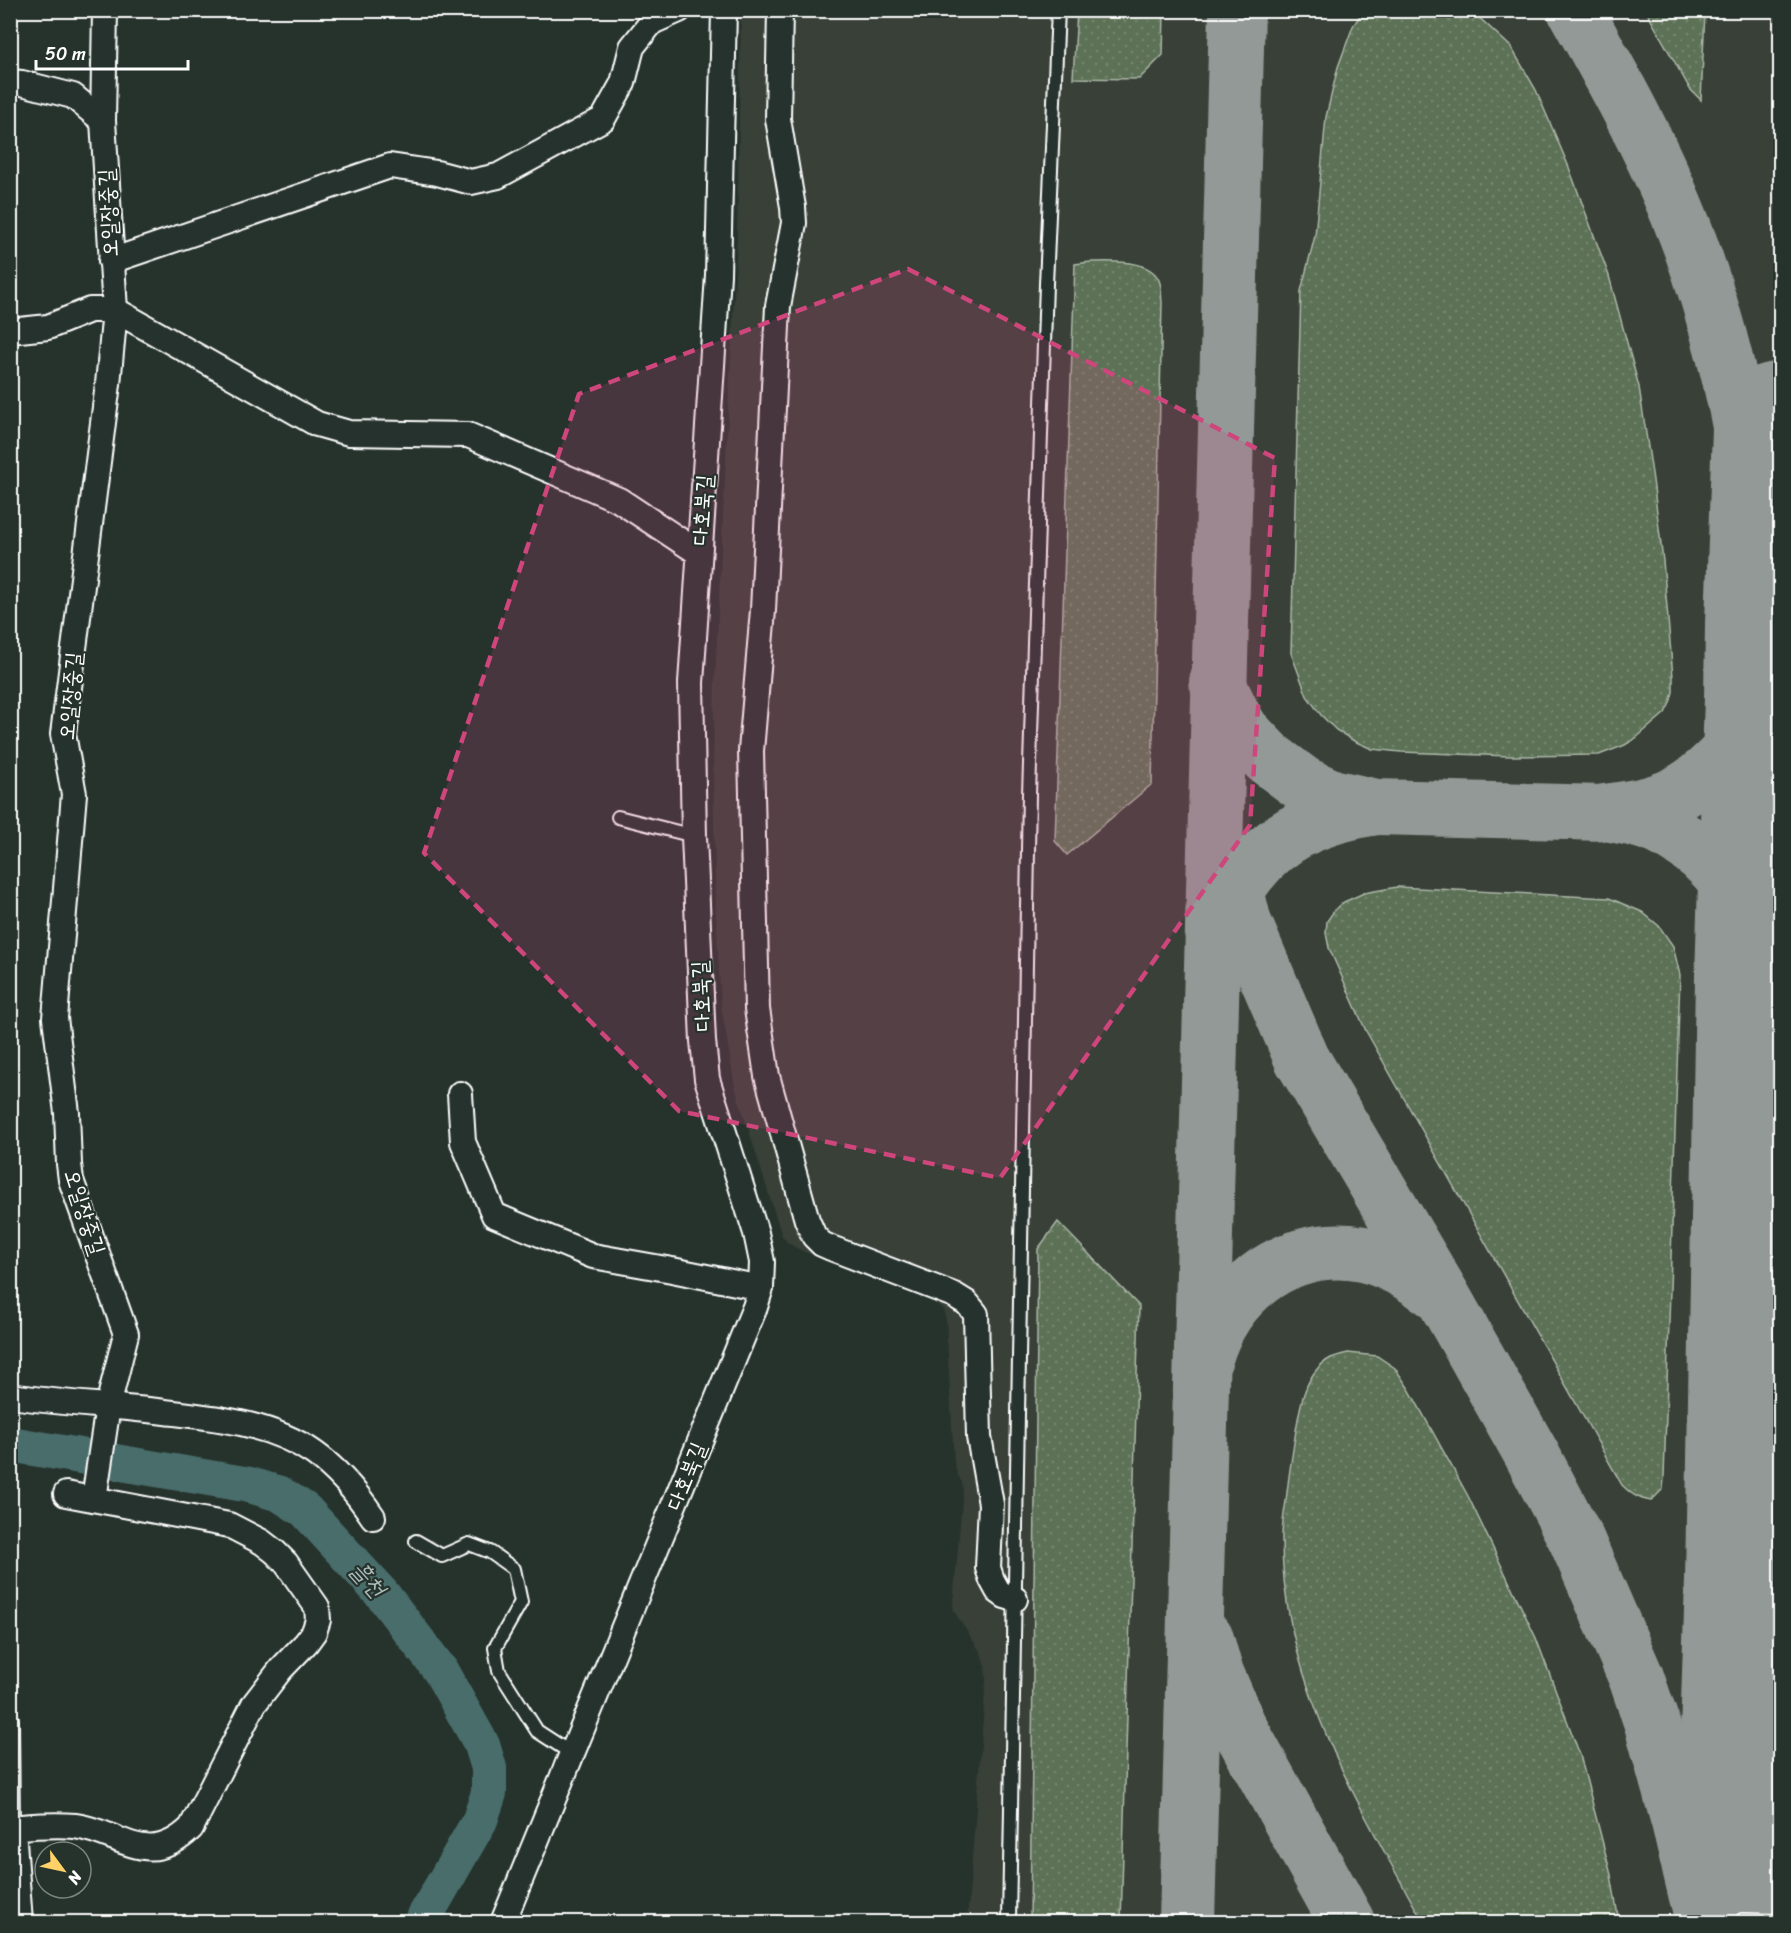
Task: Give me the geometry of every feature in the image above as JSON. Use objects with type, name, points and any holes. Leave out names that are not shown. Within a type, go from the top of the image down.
[{"type":"street","name":"오일장중길","points":[[94,1498],[108,1406],[126,1334],[71,1180],[67,1113],[55,1018],[74,794],[63,734],[108,384],[115,310],[103,121],[105,10]]},
{"type":"street","points":[[111,261],[390,166],[437,173],[471,182],[498,176],[603,119],[623,83],[632,47],[652,22],[679,10]]},
{"type":"street","name":"다호북길","points":[[503,1923],[751,1318],[761,1288],[762,1262],[756,1233],[707,1079],[703,1041],[694,836],[691,683],[718,275],[724,10]]},
{"type":"street","points":[[780,10],[778,119],[794,223],[778,306],[763,610],[752,751],[758,1009],[767,1076],[807,1220],[814,1236],[822,1244],[831,1248],[954,1295],[967,1302],[976,1314],[979,1437],[991,1504],[988,1568],[998,1591],[1015,1599]]},
{"type":"street","points":[[10,82],[73,96],[103,121]]},
{"type":"street","points":[[10,332],[48,327],[90,310],[115,310],[317,424],[349,433],[468,435],[619,500],[699,553]]},
{"type":"street","points":[[460,1094],[463,1143],[494,1215],[593,1256],[761,1288]]},
{"type":"street","points":[[10,1396],[214,1418],[250,1425],[283,1437],[313,1453],[337,1473],[359,1497],[373,1517]]},
{"type":"street","points":[[20,1923],[12,1828],[45,1825],[77,1826],[100,1832],[128,1844],[149,1848],[167,1845],[181,1838],[191,1828],[254,1704],[281,1669],[306,1643],[314,1632],[318,1620],[317,1607],[286,1563],[275,1552],[246,1533],[229,1525],[66,1494]]},
{"type":"lane","points":[[1009,1923],[1029,794],[1059,10]]},
{"type":"lane","points":[[618,817],[694,836]]},
{"type":"lane","points":[[417,1541],[442,1556],[469,1544],[490,1552],[514,1569],[521,1602],[495,1648],[499,1671],[537,1731],[572,1753]]},
{"type":"lane","points":[[10,1719],[12,1719],[12,1828]]},
{"type":"lane","points":[[1742,1920],[1780,1921]]},
{"type":"highlighted area","points":[[908,269],[1275,458],[1250,825],[1000,1178],[679,1111],[424,853],[579,394]]},
{"type":"shaded area","points":[[741,10],[1780,11],[1780,1922],[967,1922],[986,1680],[981,1653],[954,1611],[953,1603],[963,1490],[954,1462],[946,1320],[943,1309],[928,1298],[802,1251],[788,1243],[782,1236],[735,1087],[721,1004],[716,916],[713,767],[715,680],[737,236]]},
{"type":"green space","points":[[1077,11],[1164,11],[1163,55],[1139,79],[1073,78]]},
{"type":"green space","points":[[1363,11],[1472,11],[1511,47],[1536,90],[1568,165],[1609,276],[1639,387],[1663,561],[1673,692],[1665,713],[1636,738],[1599,755],[1510,756],[1372,749],[1336,730],[1321,715],[1307,696],[1291,653],[1301,291],[1315,236],[1326,117],[1338,67],[1353,26]]},
{"type":"green space","points":[[1646,11],[1705,11],[1701,100],[1690,89]]},
{"type":"green space","points":[[1091,262],[1140,265],[1156,275],[1161,288],[1152,784],[1067,855],[1055,841],[1075,264]]},
{"type":"green space","points":[[1397,887],[1609,898],[1642,912],[1659,926],[1673,946],[1680,975],[1664,1478],[1663,1489],[1651,1501],[1635,1496],[1622,1485],[1366,1031],[1329,948],[1326,933],[1327,921],[1344,902],[1364,893]]},
{"type":"green space","points":[[1058,1222],[1139,1306],[1121,1922],[1030,1922],[1038,1249]]},
{"type":"green space","points":[[1348,1353],[1377,1356],[1395,1368],[1409,1389],[1468,1496],[1536,1638],[1580,1755],[1611,1875],[1619,1922],[1423,1922],[1373,1832],[1350,1785],[1309,1690],[1294,1641],[1285,1590],[1282,1538],[1292,1457],[1303,1395],[1321,1365],[1331,1358]]},
{"type":"waterway","name":"흘천","points":[[10,1444],[250,1485],[280,1494],[305,1510],[382,1594],[440,1670],[482,1745],[489,1768],[489,1793],[480,1820],[423,1922]]},
{"type":"taxiway","points":[[1187,1922],[1237,10]]},
{"type":"taxiway","points":[[1575,10],[1623,97],[1666,186],[1691,247],[1709,301],[1737,413],[1757,526],[1772,698]]},
{"type":"taxiway","points":[[1605,812],[1645,805],[1668,798],[1696,782],[1710,770],[1736,743],[1756,715],[1765,690],[1769,655]]},
{"type":"taxiway","points":[[1217,682],[1242,731],[1268,758],[1303,784],[1332,797],[1377,807],[1605,813],[1646,822],[1674,835],[1702,855],[1737,895],[1754,933],[1763,977]]},
{"type":"taxiway","points":[[1223,914],[1236,890],[1251,870],[1285,839],[1304,827],[1326,819],[1377,807]]},
{"type":"taxiway","points":[[1230,867],[1244,923],[1302,1059],[1443,1297],[1531,1453],[1576,1539],[1636,1677],[1652,1724],[1703,1922]]},
{"type":"taxiway","points":[[1205,1358],[1214,1335],[1226,1314],[1241,1295],[1279,1266],[1301,1257],[1325,1252],[1350,1252],[1375,1257],[1409,1273],[1441,1295]]},
{"type":"taxiway","points":[[1206,1639],[1215,1671],[1239,1727],[1347,1922]]},
{"type":"runway","points":[[1742,1922],[1753,1580],[1763,977],[1780,430]]}]
